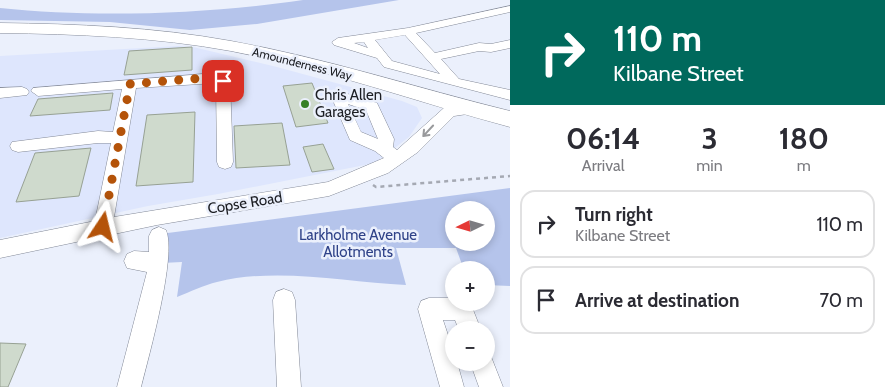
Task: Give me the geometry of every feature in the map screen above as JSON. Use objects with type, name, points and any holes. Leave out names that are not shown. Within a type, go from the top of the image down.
[{"type":"highway","name":"Amounderness Way","points":[[0,28],[116,32],[202,41],[304,62],[510,119]]},
{"type":"street","points":[[380,55],[338,42],[408,31],[510,9]]},
{"type":"street","points":[[408,31],[455,82]]},
{"type":"street","points":[[367,38],[388,64],[510,95]]},
{"type":"street","points":[[434,57],[479,47],[491,48],[510,44]]},
{"type":"street","points":[[38,91],[216,77],[223,81],[225,162]]},
{"type":"street","points":[[103,227],[130,84]]},
{"type":"street","points":[[495,92],[510,88]]},
{"type":"street","points":[[0,93],[22,92]]},
{"type":"street","name":"Copse Road","points":[[0,249],[103,227],[330,189],[364,177],[385,151],[412,148],[450,111],[469,108]]},
{"type":"street","points":[[18,146],[98,138],[119,138]]},
{"type":"street","points":[[130,387],[159,263],[158,236]]},
{"type":"street","points":[[134,261],[159,263]]},
{"type":"street","points":[[284,300],[288,387]]},
{"type":"street","points":[[445,363],[429,309],[462,309],[467,321]]},
{"type":"street","points":[[447,371],[452,387]]},
{"type":"street","points":[[485,371],[490,387]]},
{"type":"path","points":[[364,177],[376,187],[510,176]]},
{"type":"shaded area","points":[[178,46],[193,47],[277,67],[402,101],[417,107],[422,118],[409,137],[375,163],[148,206],[0,238],[0,56]]},
{"type":"green space","points":[[303,0],[399,0],[257,24],[190,30],[110,22],[0,20],[0,8],[74,13],[152,13],[229,9]]},
{"type":"green space","name":"Larkholme Avenue Allotments","points":[[510,188],[510,286],[495,285],[495,261],[461,261],[457,251],[495,251],[495,201],[445,201],[445,248],[396,248],[406,285],[312,277],[263,276],[217,282],[177,297],[182,262],[162,263],[160,234]]},
{"type":"building","points":[[192,47],[192,70],[124,75],[129,51]]},
{"type":"building","name":"Chris Allen Garages","points":[[312,83],[328,123],[296,127],[283,86]]},
{"type":"building","points":[[113,93],[110,110],[30,116],[38,99]]},
{"type":"building","points":[[195,112],[193,182],[136,186],[147,115]]},
{"type":"building","points":[[282,123],[290,165],[236,168],[234,126]]},
{"type":"building","points":[[323,144],[334,169],[312,172],[303,147]]},
{"type":"building","points":[[91,148],[79,196],[16,202],[35,153]]},
{"type":"building","points":[[0,343],[26,344],[8,387],[0,387]]},
{"type":"place","name":"Chris Allen Garages","points":[[305,104]]},
{"type":"route","points":[[103,227],[130,84],[216,77],[223,81]]}]
